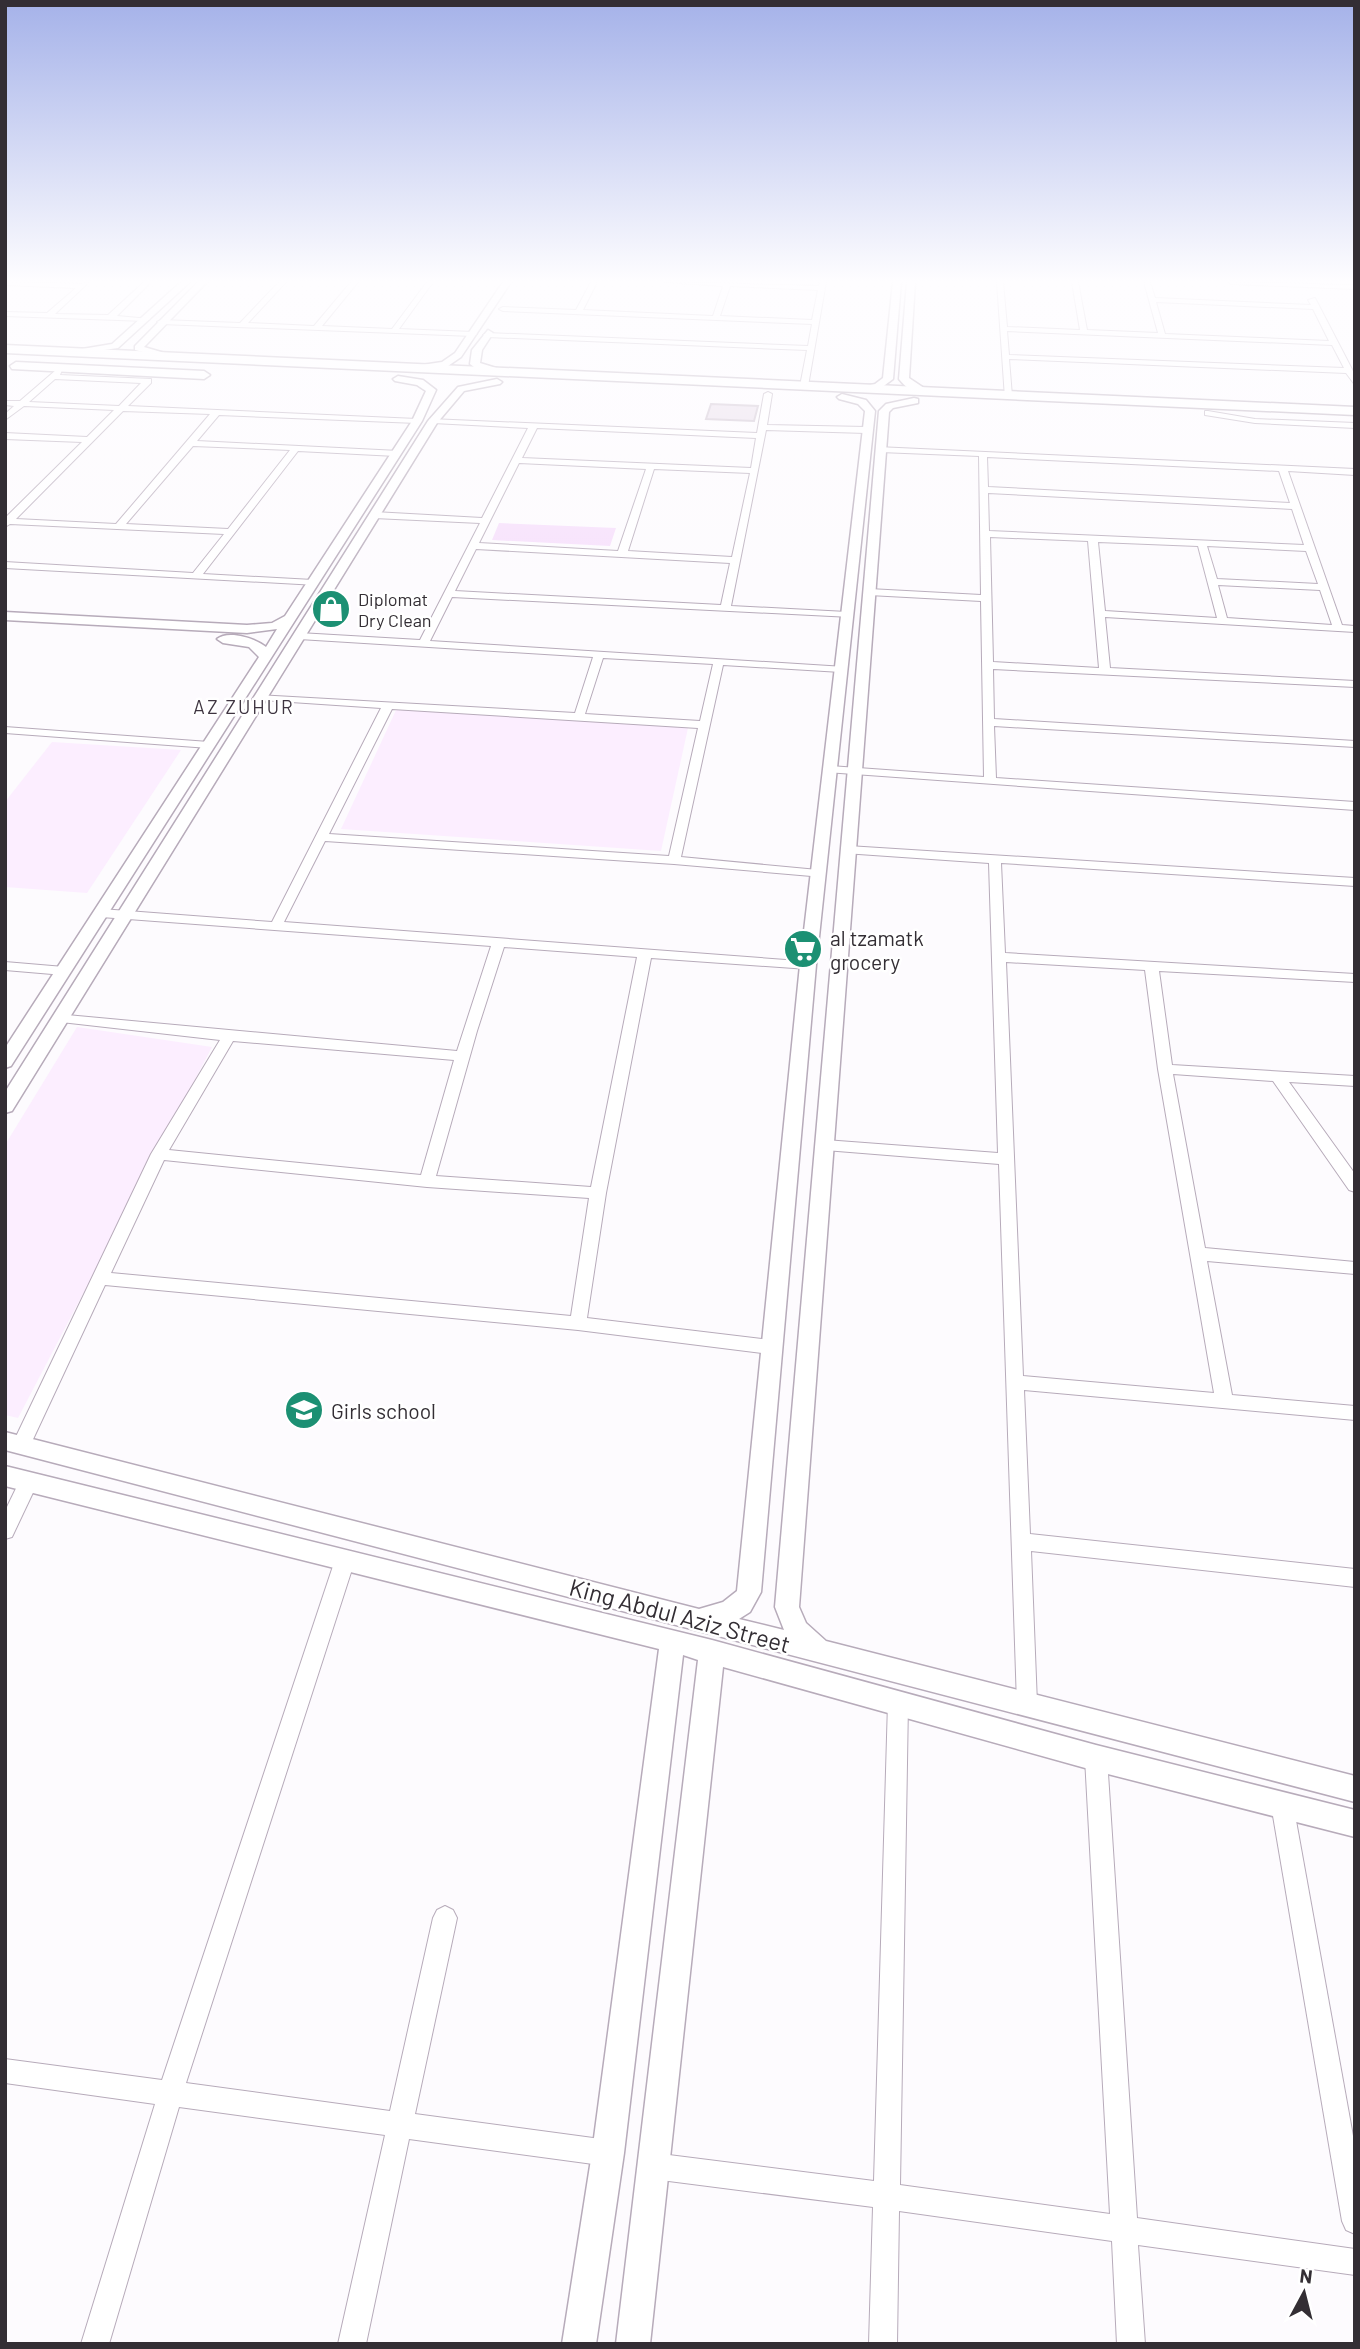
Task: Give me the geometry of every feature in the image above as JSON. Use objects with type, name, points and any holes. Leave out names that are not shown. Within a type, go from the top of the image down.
[{"type":"main road","points":[[728,392],[842,397],[1008,396],[1355,411]]},
{"type":"main road","points":[[885,392],[1355,423]]},
{"type":"street","points":[[5,418],[36,392]]},
{"type":"street","points":[[7,523],[137,392]]},
{"type":"street","points":[[5,1062],[417,421],[431,394],[439,392]]},
{"type":"street","points":[[447,392],[454,395]]},
{"type":"street","points":[[5,1107],[433,421],[460,392]]},
{"type":"street","points":[[698,1619],[729,1612],[746,1599],[749,1592],[808,965],[847,615],[872,427],[886,408],[919,396],[916,392]]},
{"type":"street","points":[[1008,392],[1008,396]]},
{"type":"street","points":[[725,609],[755,471],[768,394]]},
{"type":"street","points":[[824,1653],[797,1631],[787,1607],[880,449],[867,405],[842,397]]},
{"type":"street","points":[[5,403],[417,421]]},
{"type":"street","points":[[118,527],[217,412]]},
{"type":"street","points":[[1208,414],[1255,421],[1334,425],[1355,423]]},
{"type":"street","points":[[433,421],[762,431],[872,427]]},
{"type":"street","points":[[424,643],[534,425]]},
{"type":"street","points":[[5,436],[90,440]]},
{"type":"street","points":[[190,443],[396,453]]},
{"type":"street","points":[[196,576],[296,448]]},
{"type":"street","points":[[880,449],[1355,472]]},
{"type":"street","points":[[983,454],[990,781]]},
{"type":"street","points":[[517,460],[755,471]]},
{"type":"street","points":[[622,554],[651,466]]},
{"type":"street","points":[[1282,468],[1338,628]]},
{"type":"street","points":[[985,490],[1295,506]]},
{"type":"street","points":[[374,515],[485,521]]},
{"type":"street","points":[[7,523],[230,533]]},
{"type":"street","points":[[985,534],[1310,548]]},
{"type":"street","points":[[1093,538],[1105,671]]},
{"type":"street","points":[[1202,544],[1223,621]]},
{"type":"street","points":[[473,546],[736,560]]},
{"type":"street","points":[[5,565],[313,583],[321,586],[312,602],[310,618]]},
{"type":"street","points":[[1212,582],[1324,587]]},
{"type":"street","points":[[869,592],[986,598]]},
{"type":"street","points":[[450,594],[847,615]]},
{"type":"street","points":[[1100,614],[1355,629]]},
{"type":"street","points":[[5,616],[247,629],[275,626],[290,618]]},
{"type":"street","points":[[5,626],[239,640],[256,645],[264,652],[265,657]]},
{"type":"street","points":[[239,640],[254,636],[255,632],[247,629]]},
{"type":"street","points":[[299,636],[841,669]]},
{"type":"street","points":[[579,717],[599,654]]},
{"type":"street","points":[[674,860],[719,661]]},
{"type":"street","points":[[987,664],[1355,684]]},
{"type":"street","points":[[261,697],[703,725]]},
{"type":"street","points":[[276,926],[388,705]]},
{"type":"street","points":[[988,722],[1355,744]]},
{"type":"street","points":[[5,730],[209,745]]},
{"type":"street","points":[[830,770],[1355,806]]},
{"type":"street","points":[[321,836],[674,860],[818,874]]},
{"type":"street","points":[[848,850],[1355,882]]},
{"type":"street","points":[[995,860],[1018,1541],[1027,1704]]},
{"type":"street","points":[[101,913],[808,965]]},
{"type":"street","points":[[427,1181],[499,942]]},
{"type":"street","points":[[578,1323],[598,1193],[645,953]]},
{"type":"street","points":[[999,957],[1355,978]]},
{"type":"street","points":[[5,966],[64,971]]},
{"type":"street","points":[[1151,966],[1166,1069],[1224,1401]]},
{"type":"street","points":[[61,1017],[229,1036],[464,1056]]},
{"type":"street","points":[[13,1443],[102,1279],[159,1154],[229,1036]]},
{"type":"street","points":[[1166,1069],[1355,1081]]},
{"type":"street","points":[[1277,1076],[1355,1186]]},
{"type":"street","points":[[825,1144],[1005,1159]]},
{"type":"street","points":[[159,1154],[427,1181],[598,1193]]},
{"type":"street","points":[[1199,1254],[1355,1268]]},
{"type":"street","points":[[102,1279],[578,1323],[771,1347]]},
{"type":"street","points":[[1013,1382],[1355,1413]]},
{"type":"street","name":"King Abdul Aziz Street","points":[[13,1443],[1355,1789]]},
{"type":"street","points":[[5,1531],[17,1479]]},
{"type":"street","name":"King Abdul Aziz Street","points":[[17,1479],[712,1651],[1096,1758],[1355,1824]]},
{"type":"street","points":[[1018,1541],[1355,1578]]},
{"type":"street","points":[[95,2344],[170,2094],[345,1560]]},
{"type":"street","points":[[579,2344],[608,2153],[672,1641]]},
{"type":"street","points":[[633,2344],[712,1651]]},
{"type":"street","points":[[883,2344],[898,1703]]},
{"type":"street","points":[[1096,1758],[1130,2344]]},
{"type":"street","points":[[1282,1804],[1355,2221]]},
{"type":"street","points":[[352,2344],[445,1918]]},
{"type":"street","points":[[5,2071],[608,2153]]},
{"type":"street","points":[[653,2166],[1123,2228],[1355,2262]]},
{"type":"shaded area","points":[[499,523],[616,528],[610,546],[492,540]]},
{"type":"shaded area","points":[[397,708],[688,728],[661,851],[341,829]]},
{"type":"shaded area","points":[[52,742],[181,750],[87,893],[5,887],[5,802]]},
{"type":"shaded area","points":[[77,1027],[212,1047],[18,1418],[5,1415],[5,1145]]},
{"type":"building","points":[[711,404],[758,406],[754,421],[706,419]]},
{"type":"place","name":"Diplomat Dry Clean","points":[[331,609]]},
{"type":"place","name":"al tzamatk grocery","points":[[803,949]]},
{"type":"place","name":"Girls school","points":[[304,1410]]},
{"type":"district","name":"AZ ZUHUR","points":[[244,706]]}]
